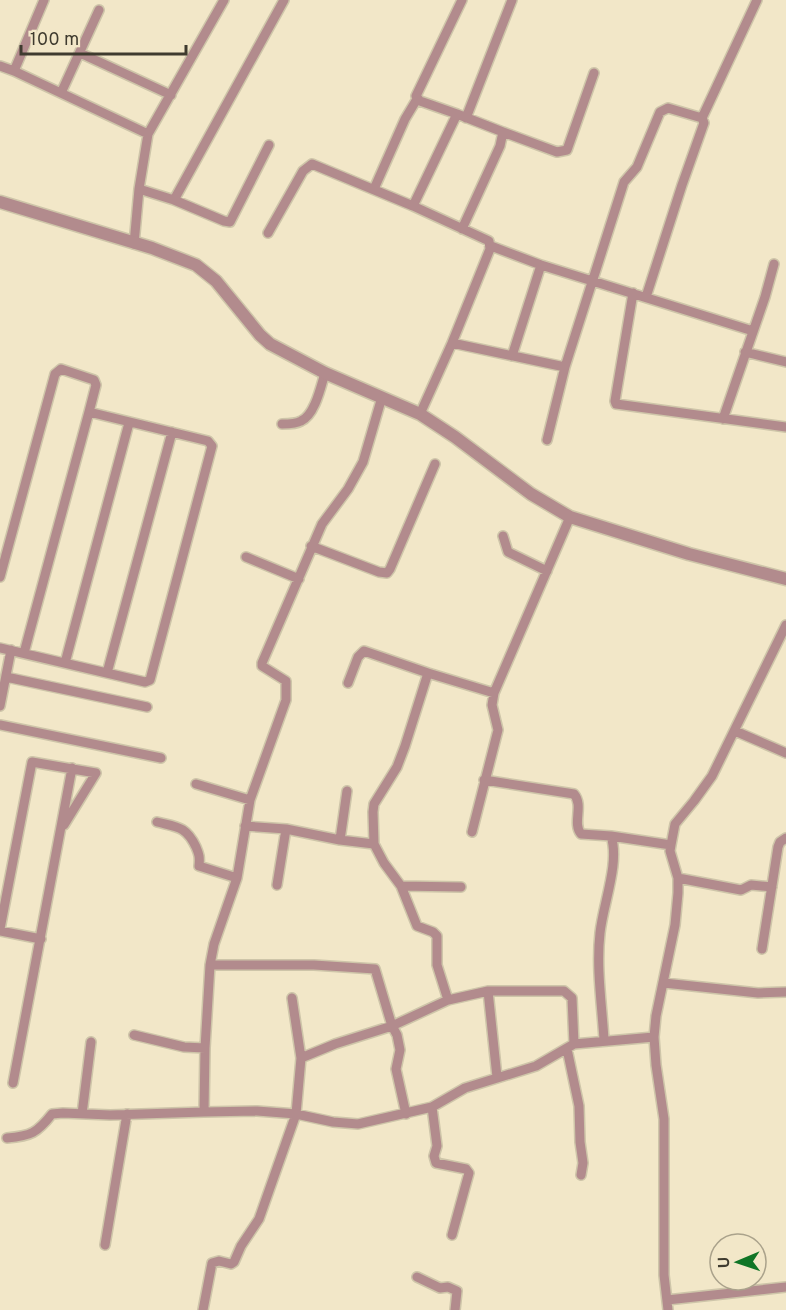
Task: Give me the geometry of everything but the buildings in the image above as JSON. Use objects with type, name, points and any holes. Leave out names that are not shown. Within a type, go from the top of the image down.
[{"type":"street","points":[[14,71],[44,0]]},
{"type":"street","points":[[134,244],[139,189],[148,134],[224,0]]},
{"type":"street","points":[[174,200],[284,0]]},
{"type":"street","points":[[374,189],[462,0]]},
{"type":"street","points":[[413,206],[461,116],[512,0]]},
{"type":"street","points":[[646,297],[703,127],[702,118],[757,0]]},
{"type":"street","points":[[61,93],[99,10]]},
{"type":"street","points":[[80,53],[171,95]]},
{"type":"street","points":[[0,66],[148,134]]},
{"type":"street","points":[[417,99],[557,152],[567,150],[594,73]]},
{"type":"street","points":[[547,440],[565,367],[624,182],[637,167],[661,110],[668,108],[702,118]]},
{"type":"street","points":[[462,230],[500,146],[503,132]]},
{"type":"street","points":[[139,189],[174,200],[224,221],[231,221],[269,145]]},
{"type":"street","points":[[268,233],[303,171],[310,165],[319,165],[489,241],[491,246],[541,265],[753,331]]},
{"type":"street","points":[[0,202],[174,255],[196,265],[216,281],[270,344],[325,373],[420,414],[455,437],[531,494],[570,517],[689,554],[786,579]]},
{"type":"street","points":[[420,414],[452,343],[491,246]]},
{"type":"street","points":[[723,419],[774,264]]},
{"type":"street","points":[[512,356],[541,265]]},
{"type":"street","points":[[633,294],[615,403],[622,406],[786,427]]},
{"type":"street","points":[[452,343],[565,367]]},
{"type":"street","points":[[745,352],[786,362]]},
{"type":"street","points":[[0,577],[55,374],[61,369],[95,381],[90,412],[24,653]]},
{"type":"street","points":[[282,424],[300,422],[306,418],[316,402],[325,373]]},
{"type":"street","points":[[204,1112],[205,1048],[210,965],[214,944],[237,878],[250,800],[286,700],[286,681],[267,672],[262,663],[311,546],[327,516],[348,489],[363,462],[382,397]]},
{"type":"street","points":[[0,648],[148,682],[212,446],[208,441],[90,412]]},
{"type":"street","points":[[65,663],[129,423]]},
{"type":"street","points":[[107,673],[172,432]]},
{"type":"street","points":[[311,546],[387,573],[435,464]]},
{"type":"street","points":[[471,832],[498,729],[492,705],[494,693],[570,517]]},
{"type":"street","points":[[503,536],[508,552],[547,571]]},
{"type":"street","points":[[246,557],[299,579]]},
{"type":"street","points":[[786,625],[712,776],[675,824],[670,851],[678,878],[675,925],[654,1037],[664,1119],[664,1275],[668,1305],[786,1287]]},
{"type":"street","points":[[0,706],[11,650]]},
{"type":"street","points":[[348,683],[358,657],[364,651],[389,661],[494,693]]},
{"type":"street","points":[[428,673],[397,767],[374,804],[374,844],[384,863],[401,886],[417,926],[434,932],[436,936],[437,965],[448,1000]]},
{"type":"street","points":[[6,677],[147,707]]},
{"type":"street","points":[[0,725],[161,758]]},
{"type":"street","points":[[735,730],[786,753]]},
{"type":"street","points":[[41,939],[0,930],[32,762],[95,772],[96,775],[61,829]]},
{"type":"street","points":[[13,1083],[72,768]]},
{"type":"street","points":[[484,780],[574,794],[578,801],[579,833],[671,845]]},
{"type":"street","points":[[196,784],[250,800]]},
{"type":"street","points":[[340,840],[347,791]]},
{"type":"street","points":[[157,822],[183,829],[189,834],[200,854],[199,866],[237,878]]},
{"type":"street","points":[[245,826],[286,829],[374,844]]},
{"type":"street","points":[[278,885],[286,829]]},
{"type":"street","points":[[604,1040],[598,957],[614,852],[611,836]]},
{"type":"street","points":[[762,949],[778,847],[780,842],[786,838]]},
{"type":"street","points":[[678,878],[741,890],[749,885],[772,887]]},
{"type":"street","points":[[401,886],[461,887]]},
{"type":"street","points":[[210,965],[314,965],[375,969],[392,1026],[397,1035],[400,1050],[396,1069],[406,1114]]},
{"type":"street","points":[[664,983],[758,993],[786,992]]},
{"type":"street","points":[[301,1058],[335,1044],[392,1026],[448,1000],[488,991],[560,990],[568,993],[572,998],[570,1046],[579,1106],[583,1163],[581,1175]]},
{"type":"street","points":[[488,991],[497,1077]]},
{"type":"street","points":[[203,1310],[212,1263],[219,1261],[231,1264],[234,1262],[260,1219],[296,1114],[301,1058],[292,998]]},
{"type":"street","points":[[134,1035],[184,1047],[205,1048]]},
{"type":"street","points":[[7,1138],[24,1137],[37,1132],[52,1114],[63,1113],[257,1111],[296,1114],[333,1122],[358,1124],[432,1107],[465,1088],[536,1066],[570,1046],[604,1040],[654,1037]]},
{"type":"street","points":[[82,1114],[91,1042]]},
{"type":"street","points":[[432,1107],[437,1146],[434,1156],[436,1163],[466,1169],[469,1173],[452,1235]]},
{"type":"street","points":[[105,1245],[127,1114]]},
{"type":"street","points":[[417,1277],[440,1288],[448,1287],[457,1291],[454,1310]]}]
